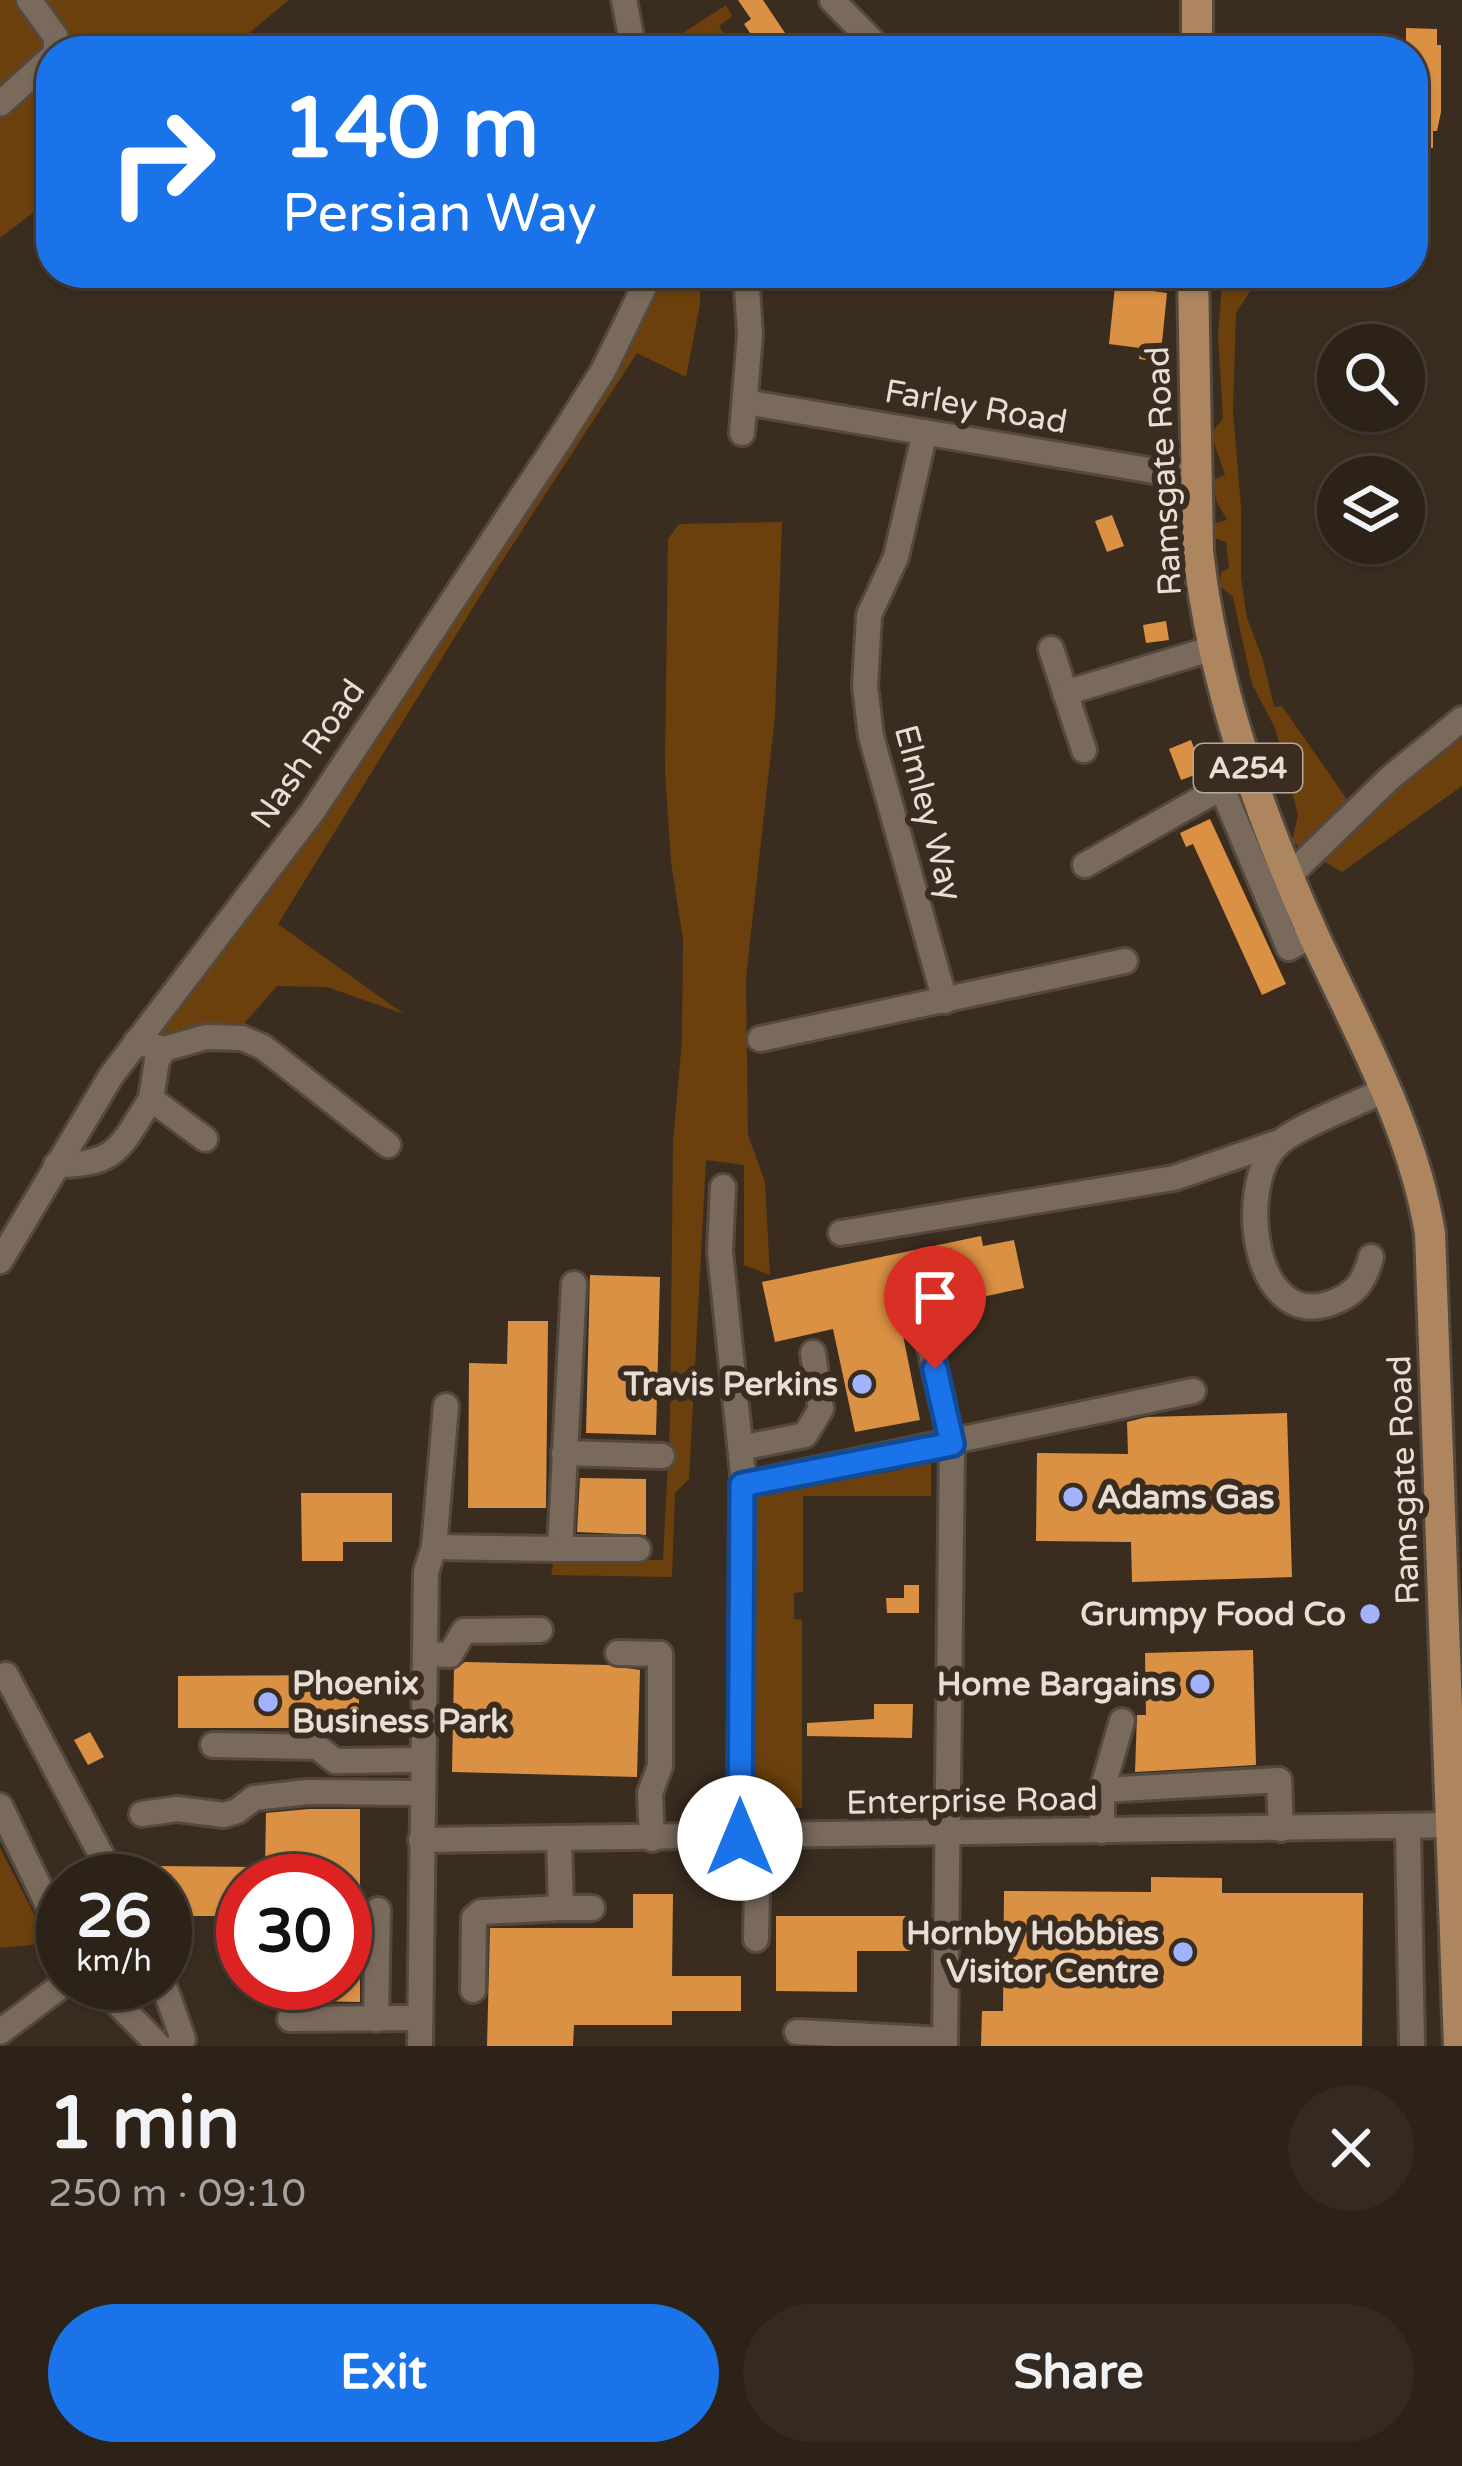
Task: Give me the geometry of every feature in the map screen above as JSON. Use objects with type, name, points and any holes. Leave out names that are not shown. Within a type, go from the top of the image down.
[{"type":"main road","points":[[1197,0],[1197,36]]},
{"type":"main road","name":"Ramsgate Road","points":[[1193,288],[1198,551],[1235,781],[1288,877],[1409,1142],[1430,1233],[1460,2046]]},
{"type":"street","points":[[29,0],[55,36]]},
{"type":"street","points":[[624,0],[631,36]]},
{"type":"street","points":[[832,0],[867,36]]},
{"type":"street","points":[[0,104],[36,70]]},
{"type":"street","name":"Nash Road","points":[[0,1261],[136,1042],[313,812],[603,370],[644,288]]},
{"type":"street","points":[[742,433],[750,334],[747,288]]},
{"type":"street","name":"Farley Road","points":[[745,402],[1196,478]]},
{"type":"street","name":"Elmley Way","points":[[925,432],[896,557],[869,615],[866,686],[871,736],[946,1001]]},
{"type":"street","points":[[1065,693],[1214,648]]},
{"type":"street","points":[[1051,649],[1084,750]]},
{"type":"street","points":[[1288,877],[1390,778],[1462,719]]},
{"type":"street","points":[[1085,865],[1235,781]]},
{"type":"street","name":"Ramsgate Road","points":[[1235,781],[1289,948],[1314,934]]},
{"type":"street","points":[[760,1039],[1126,963]]},
{"type":"street","points":[[136,1042],[164,1049],[206,1037],[242,1038],[263,1047],[388,1145]]},
{"type":"street","points":[[56,1165],[84,1165],[111,1157],[151,1099],[164,1049]]},
{"type":"street","points":[[842,1233],[1174,1178],[1280,1142],[1385,1090]]},
{"type":"street","points":[[151,1099],[205,1139]]},
{"type":"street","points":[[1280,1142],[1263,1163],[1255,1198],[1265,1276],[1283,1298],[1317,1308],[1348,1297],[1364,1282],[1371,1257]]},
{"type":"street","points":[[723,1187],[720,1252],[741,1448],[749,1838],[756,1939]]},
{"type":"street","points":[[560,1550],[574,1284]]},
{"type":"street","points":[[797,2032],[945,2043],[952,1444],[926,1331]]},
{"type":"street","points":[[741,1448],[805,1435],[821,1409],[813,1353]]},
{"type":"street","points":[[742,1485],[1193,1391]]},
{"type":"street","points":[[421,2046],[426,1572],[440,1517],[446,1406]]},
{"type":"street","points":[[564,1453],[662,1456]]},
{"type":"street","points":[[434,1546],[638,1549]]},
{"type":"street","points":[[425,1654],[450,1655],[464,1631],[541,1630]]},
{"type":"street","points":[[618,1653],[660,1654],[660,1766],[650,1793],[652,1839]]},
{"type":"street","points":[[6,1675],[102,1854]]},
{"type":"street","points":[[1102,1831],[1102,1790],[1122,1721]]},
{"type":"street","points":[[213,1745],[317,1747],[335,1760],[422,1760]]},
{"type":"street","points":[[1102,1790],[1279,1780],[1281,1828]]},
{"type":"street","points":[[142,1814],[177,1809],[224,1815],[254,1798],[308,1792],[422,1793]]},
{"type":"street","points":[[0,1806],[36,1880]]},
{"type":"street","name":"Enterprise Road","points":[[421,1840],[1453,1826]]},
{"type":"street","points":[[1408,1827],[1412,2046]]},
{"type":"street","points":[[559,1840],[562,1908]]},
{"type":"street","points":[[473,1990],[474,1918],[481,1912],[592,1908]]},
{"type":"street","points":[[376,2019],[377,1910]]},
{"type":"street","points":[[6,2022],[36,2002]]},
{"type":"street","points":[[124,2010],[159,2046]]},
{"type":"street","points":[[174,2010],[182,2038],[177,2046]]},
{"type":"street","points":[[290,2019],[420,2018]]},
{"type":"shaded area","points":[[0,0],[289,0],[245,36],[36,36],[36,210],[0,238]]},
{"type":"shaded area","points":[[726,5],[732,16],[719,26],[725,36],[678,36]]},
{"type":"shaded area","points":[[650,288],[700,288],[686,377],[637,353],[495,572],[278,924],[404,1014],[327,987],[277,986],[236,1033],[154,1038]]},
{"type":"shaded area","points":[[1222,288],[1252,288],[1236,313],[1233,411],[1241,578],[1247,618],[1274,707],[1282,706],[1348,801],[1462,705],[1462,786],[1342,872],[1292,842],[1298,815],[1275,728],[1252,684],[1233,597],[1220,586],[1221,572],[1229,568],[1226,542],[1215,538],[1211,524],[1227,520],[1216,500],[1213,480],[1225,475],[1211,434],[1223,418],[1218,335]]},
{"type":"shaded area","points":[[782,522],[775,715],[746,978],[748,1135],[765,1182],[770,1275],[744,1265],[744,1165],[706,1160],[689,1479],[675,1493],[672,1577],[551,1575],[554,1560],[663,1560],[683,939],[671,862],[665,770],[668,539],[679,524]]},
{"type":"shaded area","points":[[931,1459],[931,1496],[803,1496],[803,1592],[794,1593],[794,1619],[802,1620],[802,1808],[752,1808],[756,1499],[768,1491],[884,1468],[885,1473],[901,1470],[901,1465]]},
{"type":"shaded area","points":[[0,1848],[36,1918],[36,1944],[0,1948]]},
{"type":"building","points":[[738,0],[763,0],[787,36],[752,36],[744,24],[751,19]]},
{"type":"building","points":[[1406,28],[1437,29],[1437,45],[1441,45],[1441,112],[1437,131],[1433,131],[1433,148],[1428,148],[1428,36],[1406,36]]},
{"type":"building","points":[[1115,288],[1167,293],[1160,362],[1139,359],[1140,348],[1109,344]]},
{"type":"building","points":[[1112,515],[1124,546],[1107,552],[1095,521]]},
{"type":"building","points":[[1166,621],[1169,640],[1146,643],[1143,625]]},
{"type":"building","points":[[1191,740],[1203,772],[1181,780],[1169,749]]},
{"type":"building","points":[[1210,819],[1286,984],[1262,995],[1193,844],[1186,847],[1180,833]]},
{"type":"building","points":[[981,1236],[983,1246],[1014,1240],[1024,1288],[899,1315],[920,1420],[855,1432],[833,1329],[775,1342],[762,1282]]},
{"type":"building","points":[[590,1275],[660,1277],[656,1435],[586,1433]]},
{"type":"building","points":[[508,1321],[548,1321],[546,1508],[468,1508],[469,1363],[507,1364]]},
{"type":"building","points":[[1287,1413],[1292,1577],[1132,1582],[1131,1542],[1036,1541],[1037,1453],[1128,1454],[1127,1422],[1147,1417]]},
{"type":"building","points":[[580,1478],[646,1479],[646,1535],[577,1532]]},
{"type":"building","points":[[301,1493],[392,1493],[392,1542],[343,1542],[343,1561],[302,1561]]},
{"type":"building","points":[[904,1585],[919,1585],[919,1613],[887,1613],[886,1598],[904,1598]]},
{"type":"building","name":"Home Bargains","points":[[1253,1650],[1256,1765],[1135,1772],[1137,1715],[1146,1715],[1145,1653]]},
{"type":"building","points":[[465,1662],[640,1670],[637,1777],[452,1772],[454,1670]]},
{"type":"building","name":"Phoenix Business Park","points":[[359,1675],[359,1728],[178,1728],[178,1676]]},
{"type":"building","points":[[874,1704],[913,1704],[912,1738],[807,1736],[807,1723],[874,1719]]},
{"type":"building","points":[[90,1732],[104,1757],[88,1765],[74,1740]]},
{"type":"building","points":[[360,1809],[360,1854],[265,1854],[266,1813]]},
{"type":"building","points":[[192,1866],[216,1867],[216,1916],[192,1916]]},
{"type":"building","name":"Hornby Hobbies Visitor Centre","points":[[1151,1877],[1222,1878],[1222,1893],[1363,1893],[1362,2046],[981,2046],[982,2011],[1003,2011],[1004,1891],[1151,1892]]},
{"type":"building","points":[[633,1894],[673,1894],[672,1976],[741,1976],[741,2011],[672,2011],[672,2025],[574,2025],[573,2046],[487,2046],[490,1928],[633,1928]]},
{"type":"building","points":[[776,1916],[910,1916],[910,1951],[857,1951],[857,1992],[776,1991]]},
{"type":"place","name":"Travis Perkins","points":[[862,1384]]},
{"type":"place","name":"Adams Gas","points":[[1073,1497]]},
{"type":"place","name":"Grumpy Food Co","points":[[1370,1614]]},
{"type":"place","name":"Home Bargains","points":[[1200,1684]]},
{"type":"place","name":"Phoenix Business Park","points":[[268,1702]]},
{"type":"place","name":"Hornby Hobbies Visitor Centre","points":[[1183,1952]]},
{"type":"route","points":[[740,1838],[742,1485],[952,1444],[935,1369]]}]
